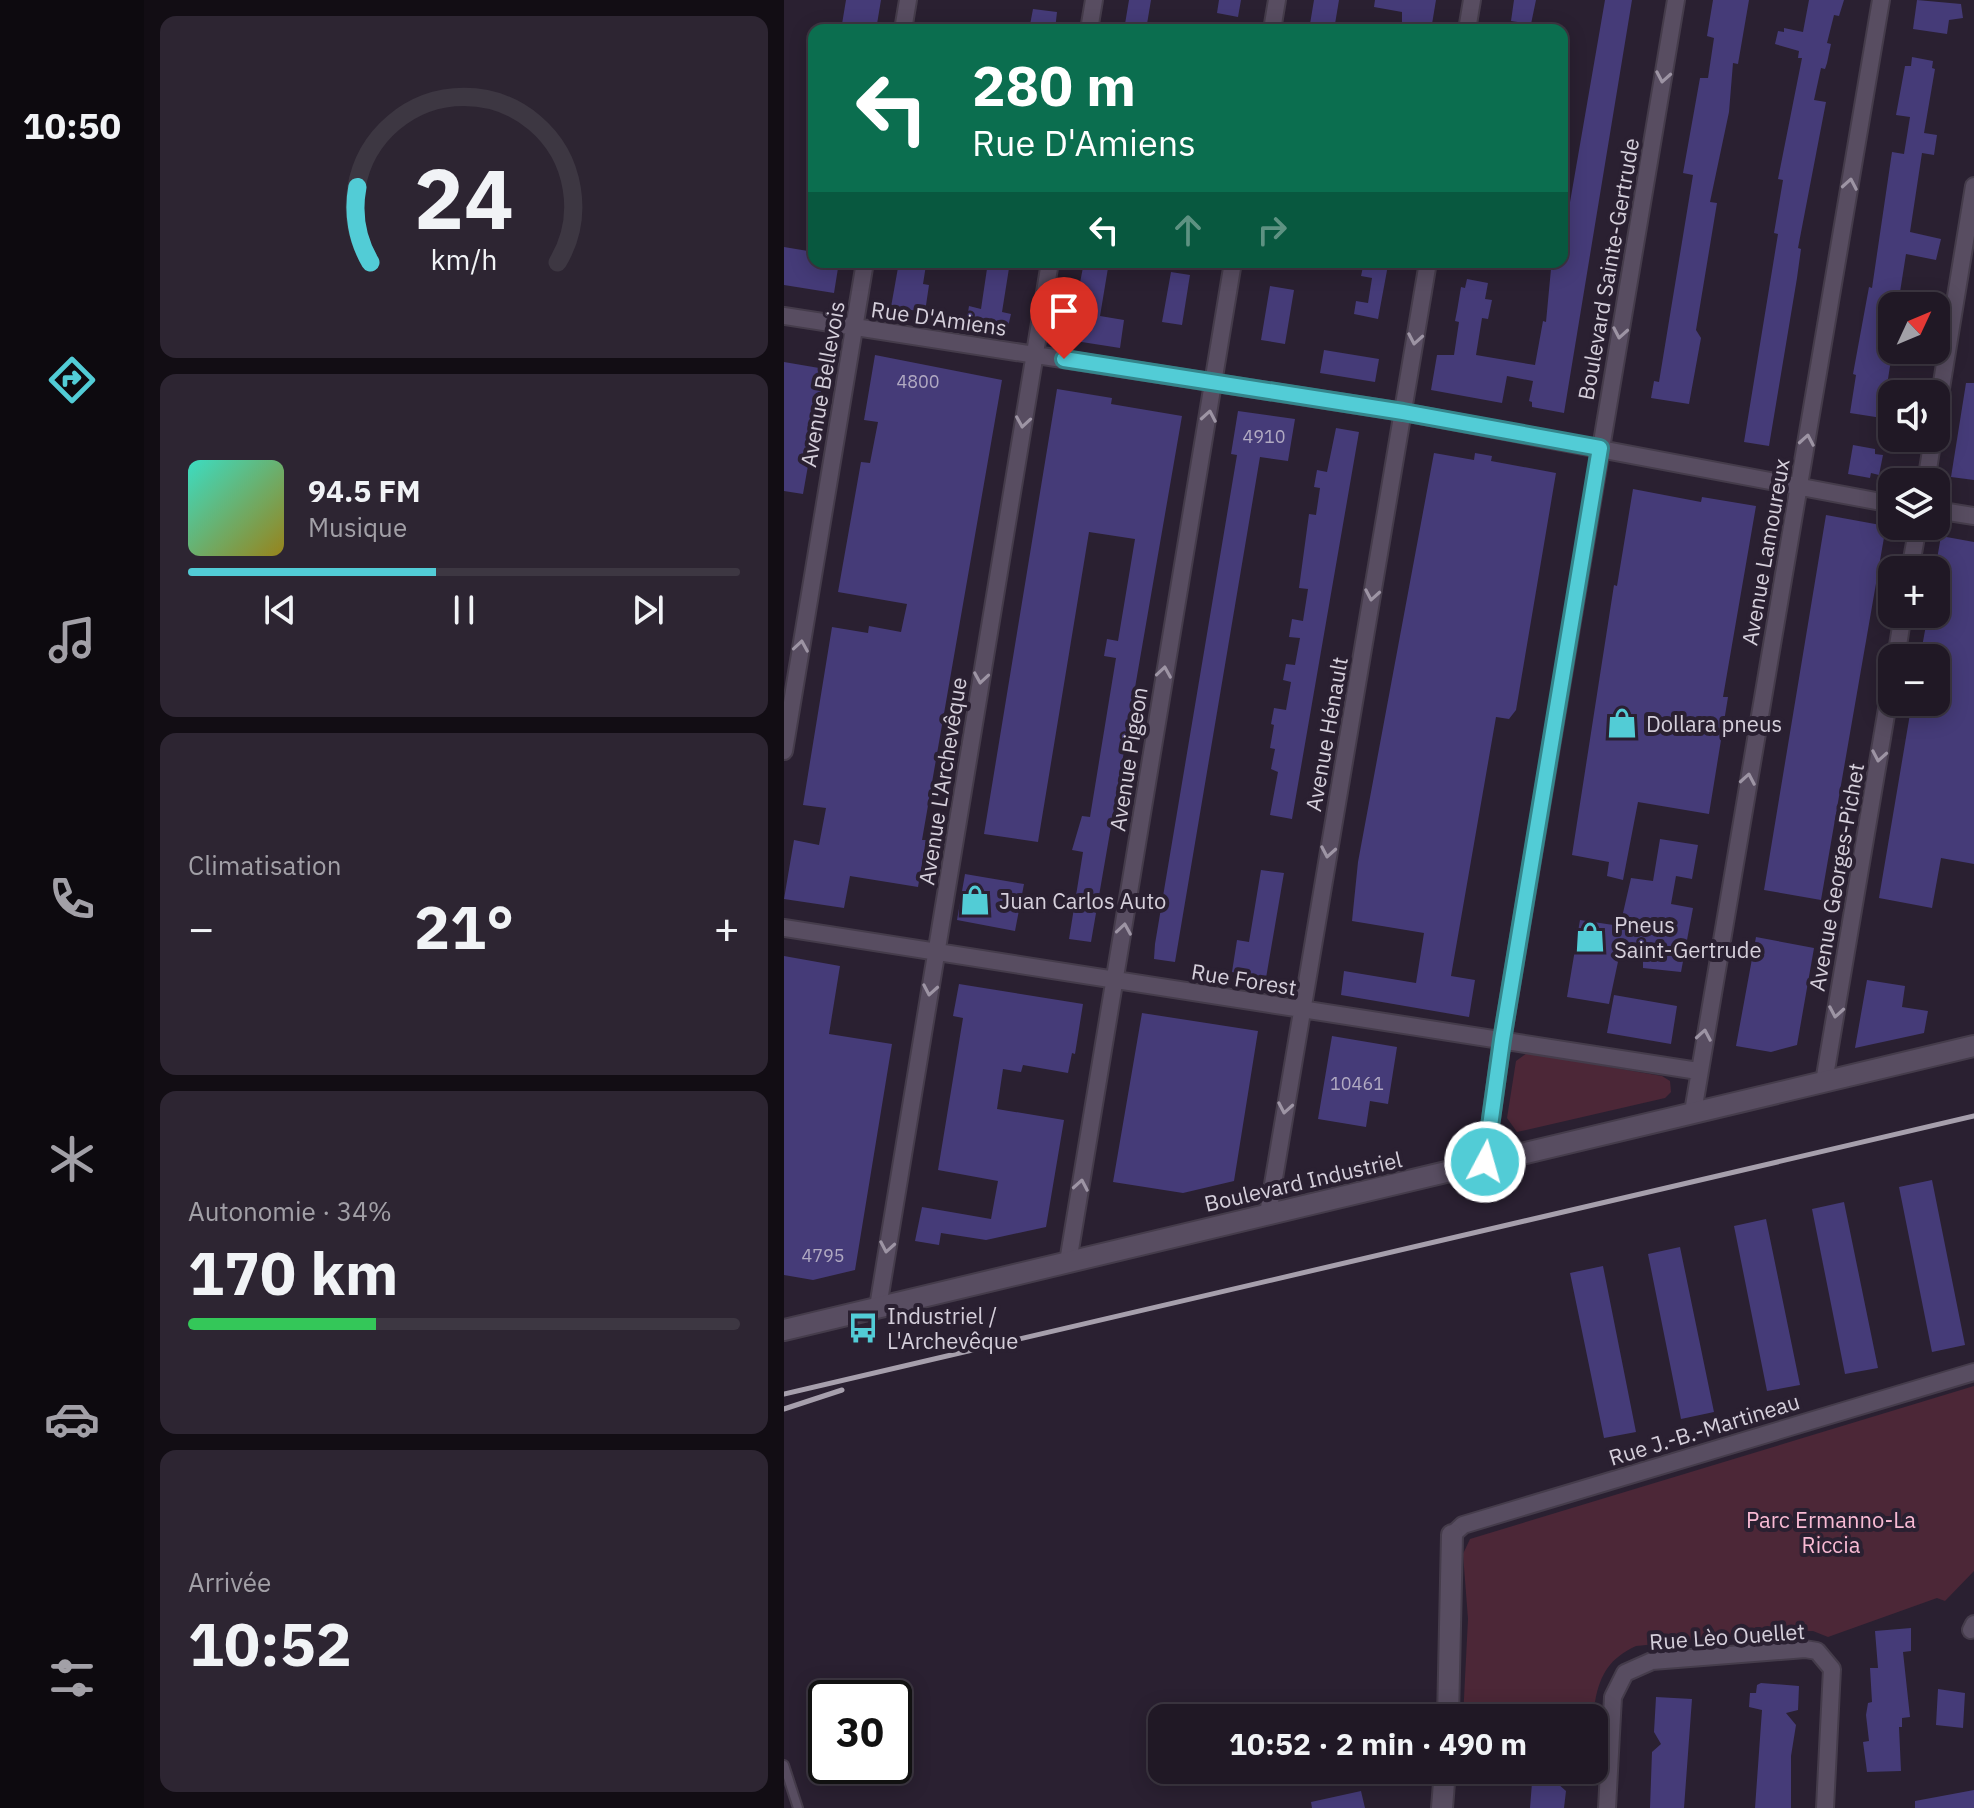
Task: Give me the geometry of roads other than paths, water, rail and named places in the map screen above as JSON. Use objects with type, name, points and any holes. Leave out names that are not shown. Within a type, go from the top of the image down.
[{"type":"street","points":[[904,24],[908,0]]},
{"type":"street","points":[[1090,24],[1094,0]]},
{"type":"street","points":[[1273,24],[1277,0]]},
{"type":"street","points":[[1468,24],[1472,0]]},
{"type":"street","name":"Boulevard Sainte-Gertrude","points":[[1485,1162],[1502,1040],[1676,0]]},
{"type":"street","name":"Avenue Lamoureux","points":[[1693,1112],[1881,0]]},
{"type":"street","points":[[1942,380],[1974,186]]},
{"type":"street","name":"Avenue Bellevois","points":[[784,751],[864,268]]},
{"type":"street","name":"Avenue L'Archevêque","points":[[878,1307],[1049,268]]},
{"type":"street","name":"Avenue Pigeon","points":[[1068,1262],[1232,268]]},
{"type":"street","name":"Avenue Hénault","points":[[1268,1214],[1427,268]]},
{"type":"street","name":"Rue D'Amiens","points":[[784,316],[1403,412],[1878,502]]},
{"type":"street","points":[[1950,512],[1974,516]]},
{"type":"street","name":"Avenue Georges-Pichet","points":[[1824,1082],[1886,716]]},
{"type":"street","name":"Rue Forest","points":[[784,928],[1698,1071]]},
{"type":"street","name":"Boulevard Industriel","points":[[784,1330],[1974,1046]]},
{"type":"street","name":"Rue J.-B.-Martineau","points":[[1452,1535],[1463,1525],[1974,1372]]},
{"type":"street","points":[[1448,1704],[1452,1535]]},
{"type":"street","name":"Rue Lèo Ouellet","points":[[1607,1808],[1613,1697],[1625,1673],[1652,1661],[1805,1649],[1817,1651],[1826,1658],[1833,1681],[1825,1808]]},
{"type":"street","points":[[1442,1808],[1444,1784]]},
{"type":"lane","points":[[784,1765],[798,1808]]},
{"type":"railway","points":[[784,1394],[1974,1116]]},
{"type":"railway","points":[[784,1409],[842,1390]]},
{"type":"place","name":"Dollara pneus","points":[[1622,723]]},
{"type":"place","name":"Juan Carlos Auto","points":[[975,900]]},
{"type":"place","name":"Pneus Saint-Gertrude","points":[[1590,937]]},
{"type":"place","name":"Industriel / L'Archevêque","points":[[863,1328]]},
{"type":"park label","name":"Parc Ermanno-La Riccia","points":[[1831,1532]]}]
